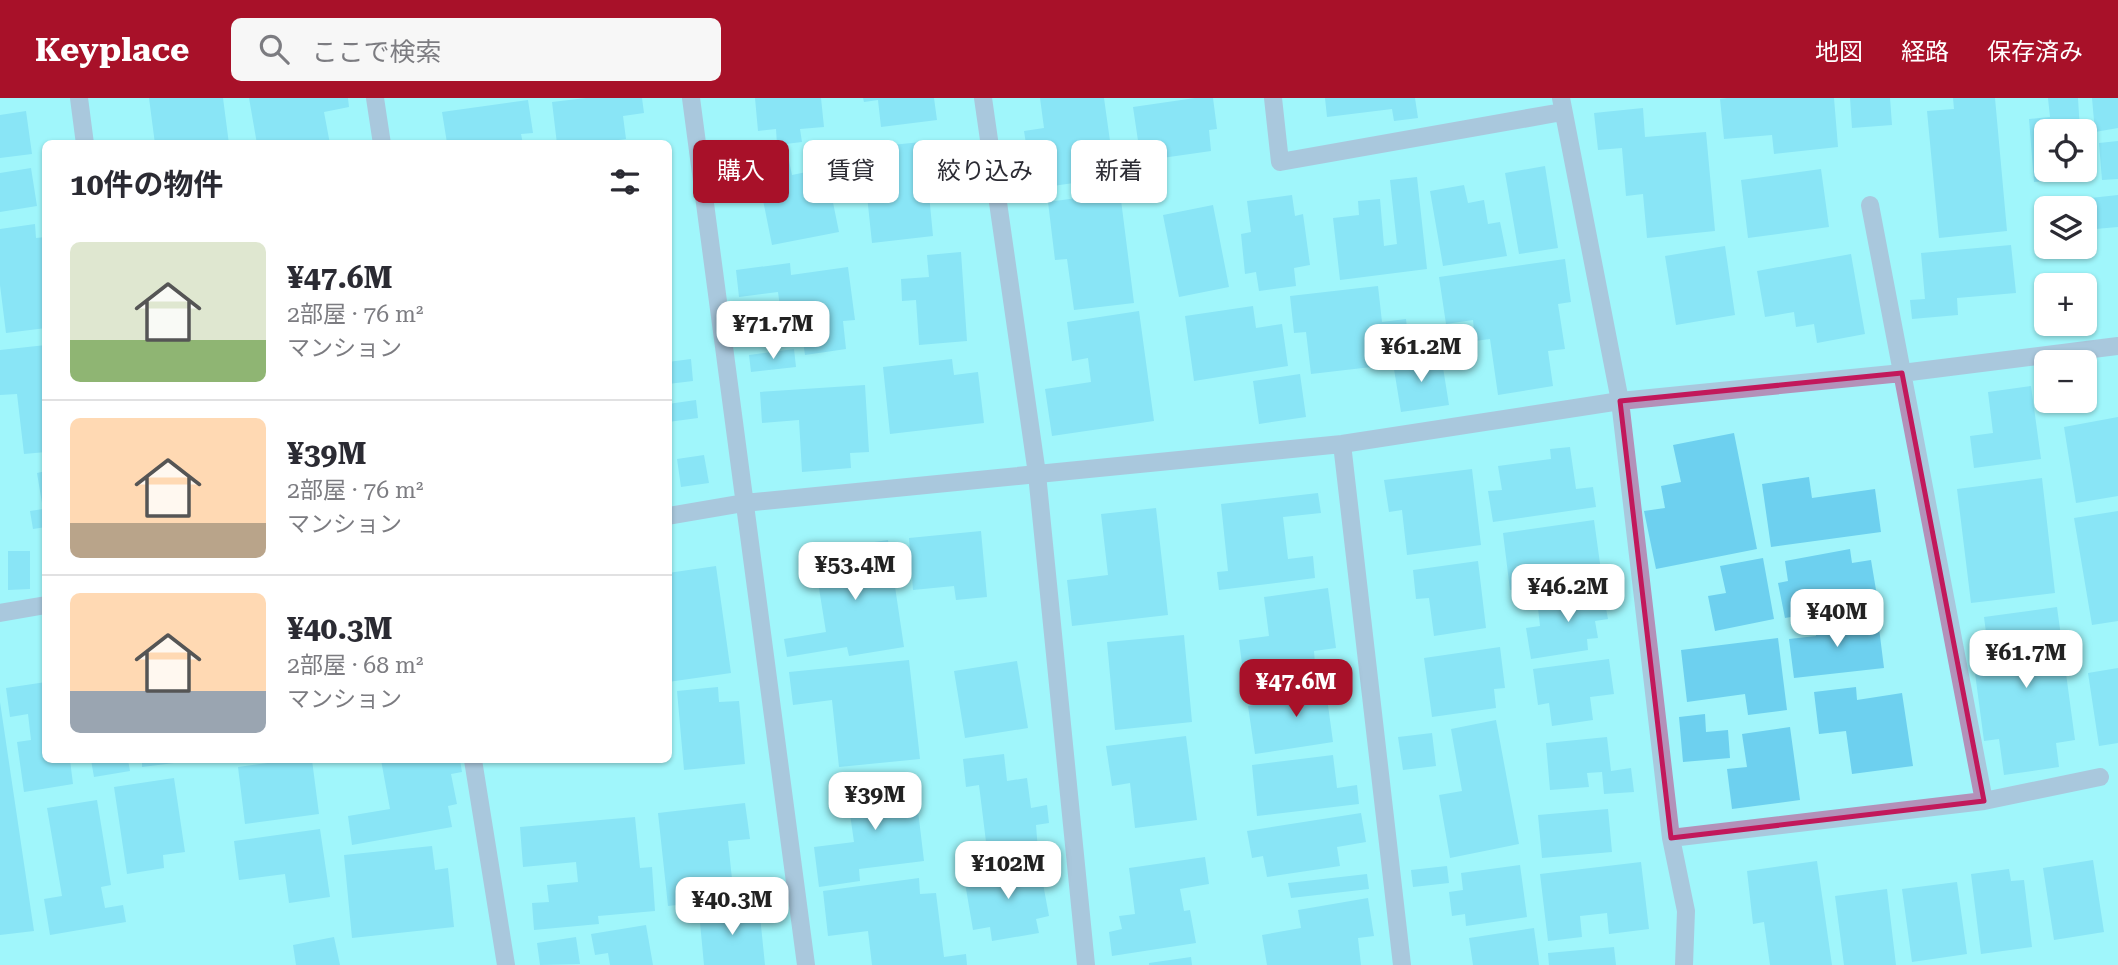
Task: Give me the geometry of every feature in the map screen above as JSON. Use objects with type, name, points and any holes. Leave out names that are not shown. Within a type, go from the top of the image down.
[{"type":"street","points":[[79,98],[84,140]]},
{"type":"street","points":[[375,98],[381,140]]},
{"type":"street","points":[[691,98],[806,965]]},
{"type":"street","points":[[983,98],[1037,474],[1087,965]]},
{"type":"street","points":[[1273,98],[1280,162],[1562,105],[1620,401],[1671,838],[1686,911],[1684,965]]},
{"type":"street","points":[[1870,205],[1984,801]]},
{"type":"street","points":[[672,515],[744,503],[1342,444],[1620,401],[1902,373],[2118,346]]},
{"type":"street","points":[[1342,444],[1402,965]]},
{"type":"street","points":[[0,614],[42,606]]},
{"type":"street","points":[[473,763],[506,965]]},
{"type":"street","points":[[1671,838],[1984,801],[2100,777]]},
{"type":"highlighted area","points":[[1902,373],[1984,801],[1671,838],[1620,401]]},
{"type":"building","points":[[149,98],[223,98],[228,140],[154,140]]},
{"type":"building","points":[[249,98],[348,98],[349,107],[324,112],[329,140],[256,140]]},
{"type":"building","points":[[586,98],[642,98],[644,113],[623,116],[626,139],[557,140],[552,102]]},
{"type":"building","points":[[755,98],[821,98],[824,127],[800,129],[802,142],[789,144],[789,140],[777,140],[776,129],[758,131]]},
{"type":"building","points":[[863,98],[934,98],[937,120],[881,127],[878,100],[864,102]]},
{"type":"building","points":[[1040,98],[1104,98],[1110,140],[1071,140],[1071,183],[1057,185],[1057,140],[1025,140],[1024,131],[1044,128]]},
{"type":"building","points":[[1213,98],[1217,129],[1209,130],[1211,151],[1167,157],[1167,140],[1138,140],[1133,107]]},
{"type":"building","points":[[1325,98],[1415,98],[1418,118],[1394,121],[1392,109],[1327,117]]},
{"type":"building","points":[[1834,98],[1838,147],[1774,154],[1772,135],[1724,139],[1720,99]]},
{"type":"building","points":[[1850,98],[1890,98],[1892,125],[1852,128]]},
{"type":"building","points":[[1953,98],[1995,98],[2007,231],[1939,238],[1927,111],[1954,109]]},
{"type":"building","points":[[2048,98],[2078,98],[2079,119],[2034,119],[2034,182],[2029,119],[2050,117]]},
{"type":"building","points":[[2092,98],[2118,98],[2118,128],[2097,132],[2097,119],[2094,119]]},
{"type":"building","points":[[528,100],[533,133],[521,134],[522,140],[447,140],[442,112]]},
{"type":"building","points":[[1643,108],[1645,137],[1706,132],[1715,231],[1647,238],[1643,194],[1626,196],[1622,148],[1598,150],[1594,113]]},
{"type":"building","points":[[26,111],[32,154],[0,158],[0,115]]},
{"type":"building","points":[[2118,141],[2118,179],[2102,180],[2099,143]]},
{"type":"building","points":[[913,143],[913,203],[930,203],[933,236],[872,243],[868,203],[899,203],[899,144]]},
{"type":"building","points":[[789,161],[792,175],[803,173],[803,203],[833,203],[839,232],[772,245],[764,203],[789,203]]},
{"type":"building","points":[[1545,166],[1558,248],[1519,254],[1505,173]]},
{"type":"building","points":[[31,168],[37,206],[0,212],[0,173]]},
{"type":"building","points":[[1821,169],[1829,227],[1748,238],[1741,180]]},
{"type":"building","points":[[1417,177],[1427,269],[1340,280],[1333,218],[1359,215],[1358,201],[1380,199],[1384,246],[1397,244],[1390,180]]},
{"type":"building","points":[[1464,185],[1468,203],[1484,200],[1488,224],[1500,222],[1507,256],[1443,266],[1430,191]]},
{"type":"building","points":[[1292,195],[1295,216],[1303,214],[1310,265],[1294,268],[1296,286],[1259,291],[1256,272],[1245,274],[1241,234],[1251,232],[1247,201]]},
{"type":"building","points":[[2118,195],[2118,227],[2097,229],[2097,197]]},
{"type":"building","points":[[1071,199],[1071,203],[1121,203],[1134,303],[1074,310],[1067,259],[1055,260],[1048,203],[1057,203],[1057,201]]},
{"type":"building","points":[[1213,205],[1229,287],[1179,297],[1163,215]]},
{"type":"building","points":[[35,224],[36,238],[42,237],[42,328],[6,333],[0,285],[0,229]]},
{"type":"building","points":[[2011,245],[2016,293],[1957,298],[1958,315],[1912,319],[1910,300],[1925,299],[1921,253]]},
{"type":"building","points":[[1725,246],[1735,315],[1676,325],[1665,256]]},
{"type":"building","points":[[961,252],[967,341],[919,345],[916,300],[902,301],[901,279],[929,277],[927,255]]},
{"type":"building","points":[[1851,254],[1865,334],[1817,343],[1814,324],[1796,327],[1794,312],[1765,317],[1757,271]]},
{"type":"building","points":[[1565,259],[1571,302],[1558,304],[1565,349],[1548,351],[1553,386],[1498,395],[1490,339],[1475,341],[1473,320],[1446,324],[1439,277]]},
{"type":"building","points":[[790,263],[791,275],[848,267],[855,320],[843,321],[846,349],[805,355],[801,327],[783,329],[778,292],[739,297],[736,270]]},
{"type":"building","points":[[1378,286],[1382,322],[1406,319],[1409,346],[1379,350],[1380,366],[1311,374],[1306,332],[1294,333],[1290,296]]},
{"type":"building","points":[[1253,306],[1256,328],[1282,324],[1288,366],[1194,381],[1185,316]]},
{"type":"building","points":[[1139,311],[1154,421],[1052,436],[1045,389],[1091,382],[1088,358],[1072,361],[1067,322]]},
{"type":"building","points":[[42,345],[42,452],[24,454],[17,394],[0,395],[0,350]]},
{"type":"building","points":[[794,349],[796,367],[751,372],[749,355]]},
{"type":"building","points":[[1441,355],[1449,405],[1401,412],[1393,363]]},
{"type":"building","points":[[691,359],[693,381],[672,384],[672,361]]},
{"type":"building","points":[[952,359],[954,375],[978,372],[984,423],[890,434],[883,367]]},
{"type":"building","points":[[1300,374],[1306,417],[1259,424],[1253,381]]},
{"type":"building","points":[[865,385],[869,452],[850,453],[851,468],[802,472],[799,420],[762,423],[760,392]]},
{"type":"building","points":[[2031,386],[2041,459],[1974,468],[1970,436],[1993,433],[1988,392]]},
{"type":"building","points":[[696,400],[698,418],[672,421],[672,403]]},
{"type":"building","points":[[2118,417],[2118,496],[2076,503],[2064,427]]},
{"type":"building","points":[[1734,433],[1757,549],[1656,569],[1644,511],[1665,508],[1661,486],[1681,482],[1673,445]]},
{"type":"building","points":[[1570,447],[1576,489],[1593,487],[1596,507],[1493,522],[1488,491],[1502,490],[1498,466],[1551,459],[1550,449]]},
{"type":"building","points":[[704,455],[709,483],[681,487],[677,459]]},
{"type":"building","points":[[1472,469],[1481,545],[1407,555],[1402,510],[1389,512],[1384,480]]},
{"type":"building","points":[[42,472],[42,503],[37,473]]},
{"type":"building","points":[[1809,477],[1812,498],[1875,489],[1881,532],[1771,547],[1762,484]]},
{"type":"building","points":[[2042,478],[2055,593],[1971,603],[1957,489]]},
{"type":"building","points":[[1318,493],[1321,513],[1283,517],[1288,559],[1313,556],[1315,578],[1219,590],[1217,572],[1228,571],[1221,504]]},
{"type":"building","points":[[1156,508],[1168,615],[1072,626],[1067,580],[1108,575],[1101,514]]},
{"type":"building","points":[[42,509],[42,528],[33,529],[30,511]]},
{"type":"building","points":[[2118,511],[2118,621],[2092,625],[2074,518]]},
{"type":"building","points":[[1594,520],[1602,578],[1510,590],[1503,533]]},
{"type":"building","points":[[981,531],[987,597],[956,600],[954,586],[913,590],[909,538]]},
{"type":"building","points":[[888,540],[904,647],[849,656],[847,647],[787,657],[784,639],[826,632],[813,551]]},
{"type":"building","points":[[1850,549],[1852,563],[1871,560],[1878,602],[1785,618],[1778,583],[1788,581],[1785,561]]},
{"type":"building","points":[[8,551],[30,551],[30,589],[8,590]]},
{"type":"building","points":[[1763,558],[1774,619],[1715,631],[1708,596],[1726,593],[1720,566]]},
{"type":"building","points":[[1478,561],[1486,628],[1434,636],[1429,598],[1416,599],[1413,570]]},
{"type":"building","points":[[716,566],[731,673],[672,681],[672,572]]},
{"type":"building","points":[[1602,587],[1608,619],[1595,621],[1598,638],[1587,639],[1588,650],[1531,659],[1526,628],[1540,626],[1538,608],[1564,603],[1562,593]]},
{"type":"building","points":[[1328,588],[1336,648],[1314,651],[1315,664],[1243,673],[1239,640],[1269,636],[1264,597]]},
{"type":"building","points":[[2057,607],[2075,740],[2056,743],[2059,767],[2004,775],[1999,739],[1984,741],[1975,673],[1991,671],[1984,617]]},
{"type":"building","points":[[1860,615],[1862,630],[1879,628],[1884,668],[1794,678],[1789,639],[1816,636],[1814,621]]},
{"type":"building","points":[[1184,635],[1192,722],[1115,730],[1107,642]]},
{"type":"building","points":[[1778,638],[1787,710],[1748,715],[1745,694],[1687,702],[1681,650]]},
{"type":"building","points":[[1500,647],[1505,688],[1494,689],[1496,708],[1432,717],[1424,658]]},
{"type":"building","points":[[1609,659],[1614,694],[1590,697],[1593,720],[1552,726],[1549,703],[1538,705],[1533,669]]},
{"type":"building","points":[[909,660],[920,759],[839,767],[832,700],[793,705],[789,672]]},
{"type":"building","points":[[1017,661],[1028,728],[965,738],[954,671]]},
{"type":"building","points":[[2118,668],[2118,743],[2099,746],[2088,673]]},
{"type":"building","points":[[1341,676],[1344,696],[1327,698],[1333,742],[1255,754],[1248,706],[1305,698],[1303,682]]},
{"type":"building","points":[[42,683],[42,763],[70,763],[73,784],[24,792],[17,742],[31,740],[28,714],[10,717],[6,688]]},
{"type":"building","points":[[718,687],[719,702],[739,701],[745,764],[684,770],[677,691]]},
{"type":"building","points":[[1856,687],[1857,700],[1902,693],[1913,766],[1852,774],[1846,731],[1819,734],[1814,692]]},
{"type":"building","points":[[0,702],[34,931],[0,935]]},
{"type":"building","points":[[1705,714],[1706,732],[1728,730],[1730,758],[1683,762],[1679,717]]},
{"type":"building","points":[[1496,720],[1519,844],[1450,858],[1439,795],[1462,791],[1451,729]]},
{"type":"building","points":[[1790,727],[1800,800],[1732,809],[1727,769],[1747,767],[1742,734]]},
{"type":"building","points":[[1432,733],[1436,766],[1403,770],[1398,737]]},
{"type":"building","points":[[1186,736],[1197,820],[1135,828],[1130,783],[1112,786],[1106,746]]},
{"type":"building","points":[[1607,737],[1611,771],[1631,768],[1634,792],[1604,794],[1602,772],[1587,773],[1589,787],[1550,790],[1546,743]]},
{"type":"building","points":[[1004,754],[1007,781],[1027,778],[1031,808],[1047,805],[1049,823],[1036,825],[1038,851],[988,858],[979,785],[966,787],[963,759]]},
{"type":"building","points":[[1333,755],[1337,788],[1357,785],[1359,804],[1257,816],[1252,765]]},
{"type":"building","points":[[92,763],[129,763],[130,771],[94,777]]},
{"type":"building","points":[[142,763],[174,763],[142,767]]},
{"type":"building","points":[[268,763],[312,763],[319,814],[245,824],[238,767]]},
{"type":"building","points":[[382,763],[460,763],[462,772],[451,774],[457,804],[448,806],[452,827],[352,845],[348,816],[390,809]]},
{"type":"building","points":[[914,777],[924,861],[859,869],[860,881],[819,887],[814,847],[854,842],[846,786]]},
{"type":"building","points":[[174,778],[185,852],[163,855],[164,868],[127,874],[114,787]]},
{"type":"building","points":[[97,800],[111,885],[101,887],[105,908],[123,905],[126,922],[50,935],[44,899],[62,896],[47,808]]},
{"type":"building","points":[[745,803],[750,839],[728,841],[734,898],[668,906],[658,813]]},
{"type":"building","points":[[1608,809],[1612,852],[1542,858],[1538,815]]},
{"type":"building","points":[[1361,813],[1366,842],[1337,847],[1340,866],[1267,877],[1263,856],[1252,858],[1247,831]]},
{"type":"building","points":[[635,817],[640,868],[652,867],[655,911],[598,916],[599,924],[534,930],[532,903],[549,902],[547,885],[578,882],[576,862],[523,867],[520,827]]},
{"type":"building","points":[[320,829],[330,897],[289,903],[285,874],[239,880],[234,841]]},
{"type":"building","points":[[432,846],[435,870],[448,868],[454,927],[352,938],[344,855]]},
{"type":"building","points":[[1205,857],[1209,884],[1180,889],[1184,911],[1190,910],[1196,943],[1112,956],[1109,932],[1122,929],[1119,916],[1135,914],[1129,868]]},
{"type":"building","points":[[2093,860],[2104,932],[2054,940],[2043,868]]},
{"type":"building","points":[[1817,861],[1832,965],[1770,965],[1764,922],[1753,924],[1747,871]]},
{"type":"building","points":[[1039,862],[1049,916],[1036,919],[1039,933],[992,941],[990,927],[973,930],[964,877]]},
{"type":"building","points":[[1641,862],[1649,929],[1609,934],[1607,913],[1580,916],[1582,937],[1548,941],[1540,874]]},
{"type":"building","points":[[1520,865],[1527,917],[1466,926],[1465,914],[1452,916],[1449,892],[1463,890],[1461,873]]},
{"type":"building","points":[[1447,866],[1449,883],[1413,887],[1411,870]]},
{"type":"building","points":[[2009,869],[2011,881],[2024,880],[2032,947],[1981,954],[1971,874]]},
{"type":"building","points":[[1367,874],[1369,889],[1291,898],[1288,883]]},
{"type":"building","points":[[919,878],[920,894],[936,893],[944,957],[966,954],[967,965],[872,965],[868,931],[828,936],[823,891]]},
{"type":"building","points":[[1957,882],[1967,954],[1912,962],[1902,889]]},
{"type":"building","points":[[1887,889],[1896,965],[1844,965],[1835,896]]},
{"type":"building","points":[[1368,898],[1374,936],[1358,938],[1361,965],[1267,965],[1262,935],[1301,928],[1298,910]]},
{"type":"building","points":[[759,906],[765,965],[704,965],[699,912]]},
{"type":"building","points":[[646,925],[653,965],[610,965],[608,953],[595,955],[591,934]]},
{"type":"building","points":[[1534,928],[1539,965],[1473,965],[1469,938]]},
{"type":"building","points":[[334,937],[340,965],[296,965],[293,945]]},
{"type":"building","points":[[576,937],[580,964],[540,965],[537,943]]},
{"type":"building","points":[[1614,947],[1616,965],[1549,965],[1548,953]]},
{"type":"building","points":[[1191,957],[1192,965],[1149,965],[1149,963]]}]
